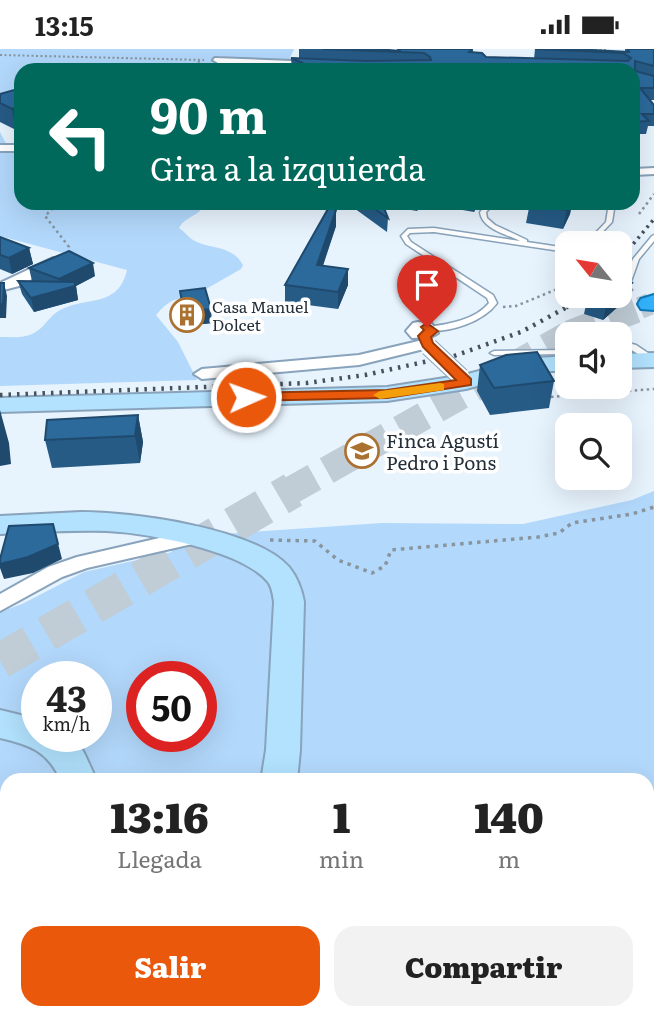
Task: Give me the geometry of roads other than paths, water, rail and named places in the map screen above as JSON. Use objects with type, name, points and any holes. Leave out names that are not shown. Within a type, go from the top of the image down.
[{"type":"main road","points":[[632,355],[653,360]]},
{"type":"main road","points":[[0,405],[269,396],[363,396],[411,392],[524,366],[555,364]]},
{"type":"main road","points":[[0,525],[109,522],[153,528],[239,551],[267,564],[278,574],[288,594],[289,638],[280,773]]},
{"type":"main road","points":[[0,724],[21,729]]},
{"type":"main road","points":[[64,752],[75,773]]},
{"type":"street","points":[[224,63],[218,60],[274,63]]},
{"type":"street","points":[[0,287],[14,283],[60,258]]},
{"type":"street","points":[[202,374],[359,360],[428,339],[463,379]]},
{"type":"street","points":[[0,603],[55,572],[84,562],[194,537]]},
{"type":"lane","points":[[485,210],[484,219],[493,226],[538,247]]},
{"type":"lane","points":[[601,231],[610,222],[611,210]]},
{"type":"lane","points":[[428,339],[492,307],[490,297],[408,243],[404,239],[405,233],[434,230],[555,249]]},
{"type":"lane","points":[[644,299],[625,287],[636,259],[654,237]]},
{"type":"lane","points":[[494,353],[555,352]]},
{"type":"tunnel","points":[[640,308],[650,304]]},
{"type":"tunnel","points":[[602,322],[644,306]]},
{"type":"tunnel","points":[[290,491],[555,343]]},
{"type":"tunnel","points":[[0,661],[293,490]]},
{"type":"railway","points":[[632,246],[654,219]]},
{"type":"railway","points":[[454,356],[521,332],[565,308]]},
{"type":"railway","points":[[0,395],[307,383],[365,375],[433,360]]},
{"type":"place","name":"Casa Manuel Dolcet","points":[[187,315]]},
{"type":"place","name":"Finca Agustí Pedro i Pons","points":[[362,451]]}]
